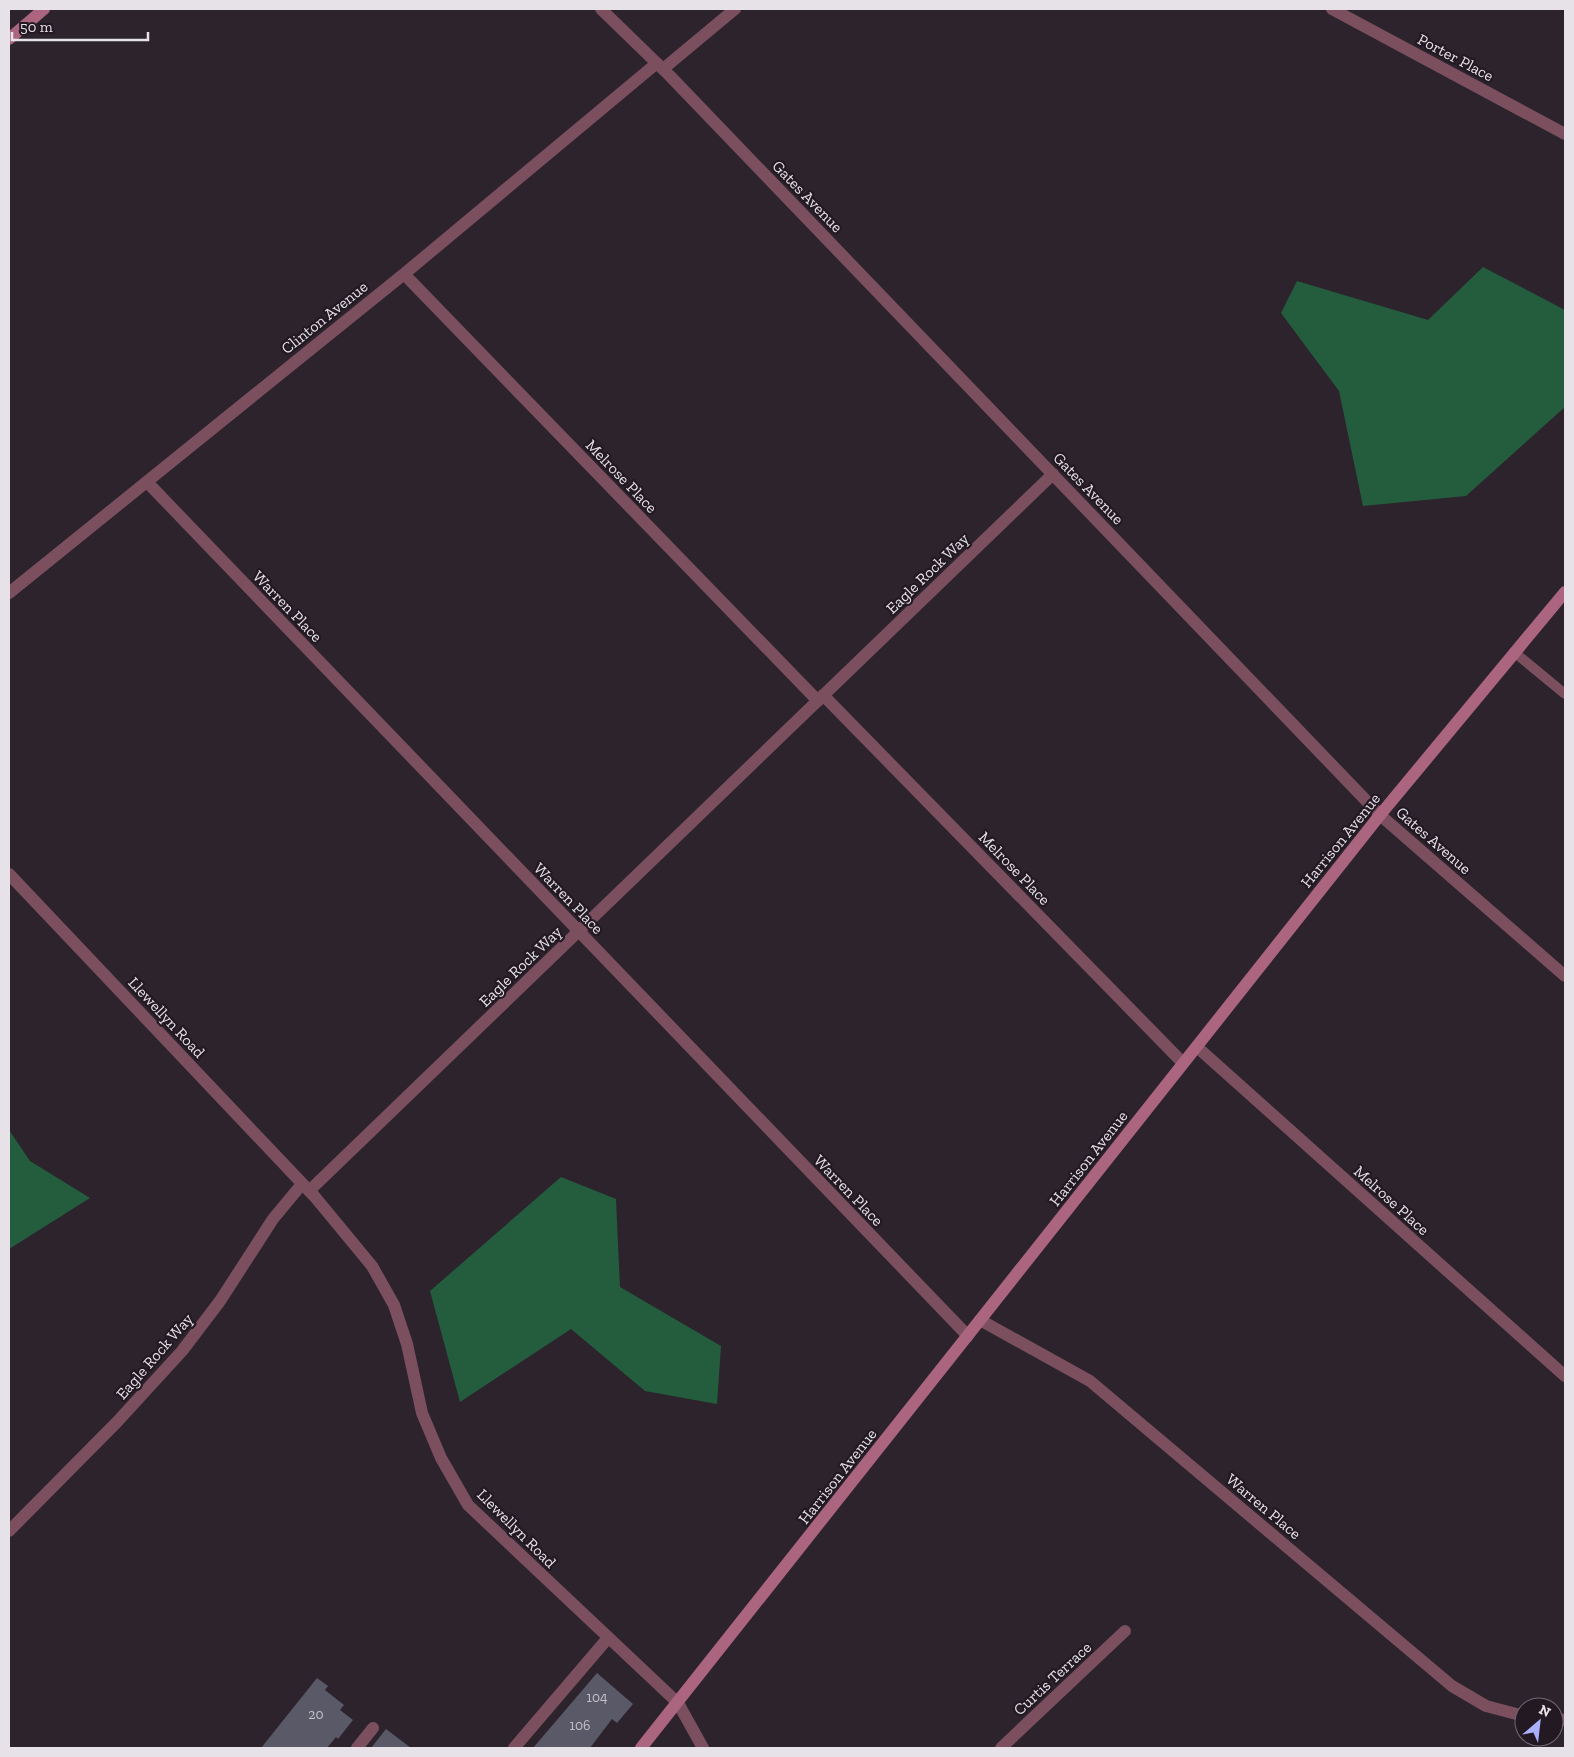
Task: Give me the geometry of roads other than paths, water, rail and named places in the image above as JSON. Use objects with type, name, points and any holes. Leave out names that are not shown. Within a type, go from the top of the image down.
[{"type":"street","points":[[9,39],[44,9]]},
{"type":"street","name":"Gates Avenue","points":[[601,9],[660,66],[1380,815],[1565,976]]},
{"type":"street","name":"Clinton Avenue","points":[[9,593],[660,66],[735,9]]},
{"type":"street","name":"Porter Place","points":[[1332,9],[1565,134]]},
{"type":"street","name":"Melrose Place","points":[[404,274],[1183,1064]]},
{"type":"street","name":"Eagle Rock Way","points":[[9,1531],[117,1422],[182,1351],[220,1301],[273,1219],[578,931],[1053,474]]},
{"type":"street","name":"Warren Place","points":[[147,482],[968,1336]]},
{"type":"street","name":"Harrison Avenue","points":[[641,1748],[1380,815],[1565,592]]},
{"type":"street","name":"Llewellyn Road","points":[[9,874],[305,1187],[372,1266],[394,1305],[407,1344],[422,1413],[441,1458],[468,1505],[678,1703],[703,1748]]},
{"type":"street","name":"Melrose Place","points":[[1196,1047],[1565,1376]]},
{"type":"street","name":"Warren Place","points":[[980,1320],[1090,1381],[1452,1686],[1486,1706],[1514,1713]]},
{"type":"street","name":"Curtis Terrace","points":[[1001,1748],[1125,1631]]},
{"type":"street","points":[[514,1748],[608,1638]]},
{"type":"street","points":[[357,1748],[373,1728]]},
{"type":"lane","points":[[1514,652],[1565,694]]}]
